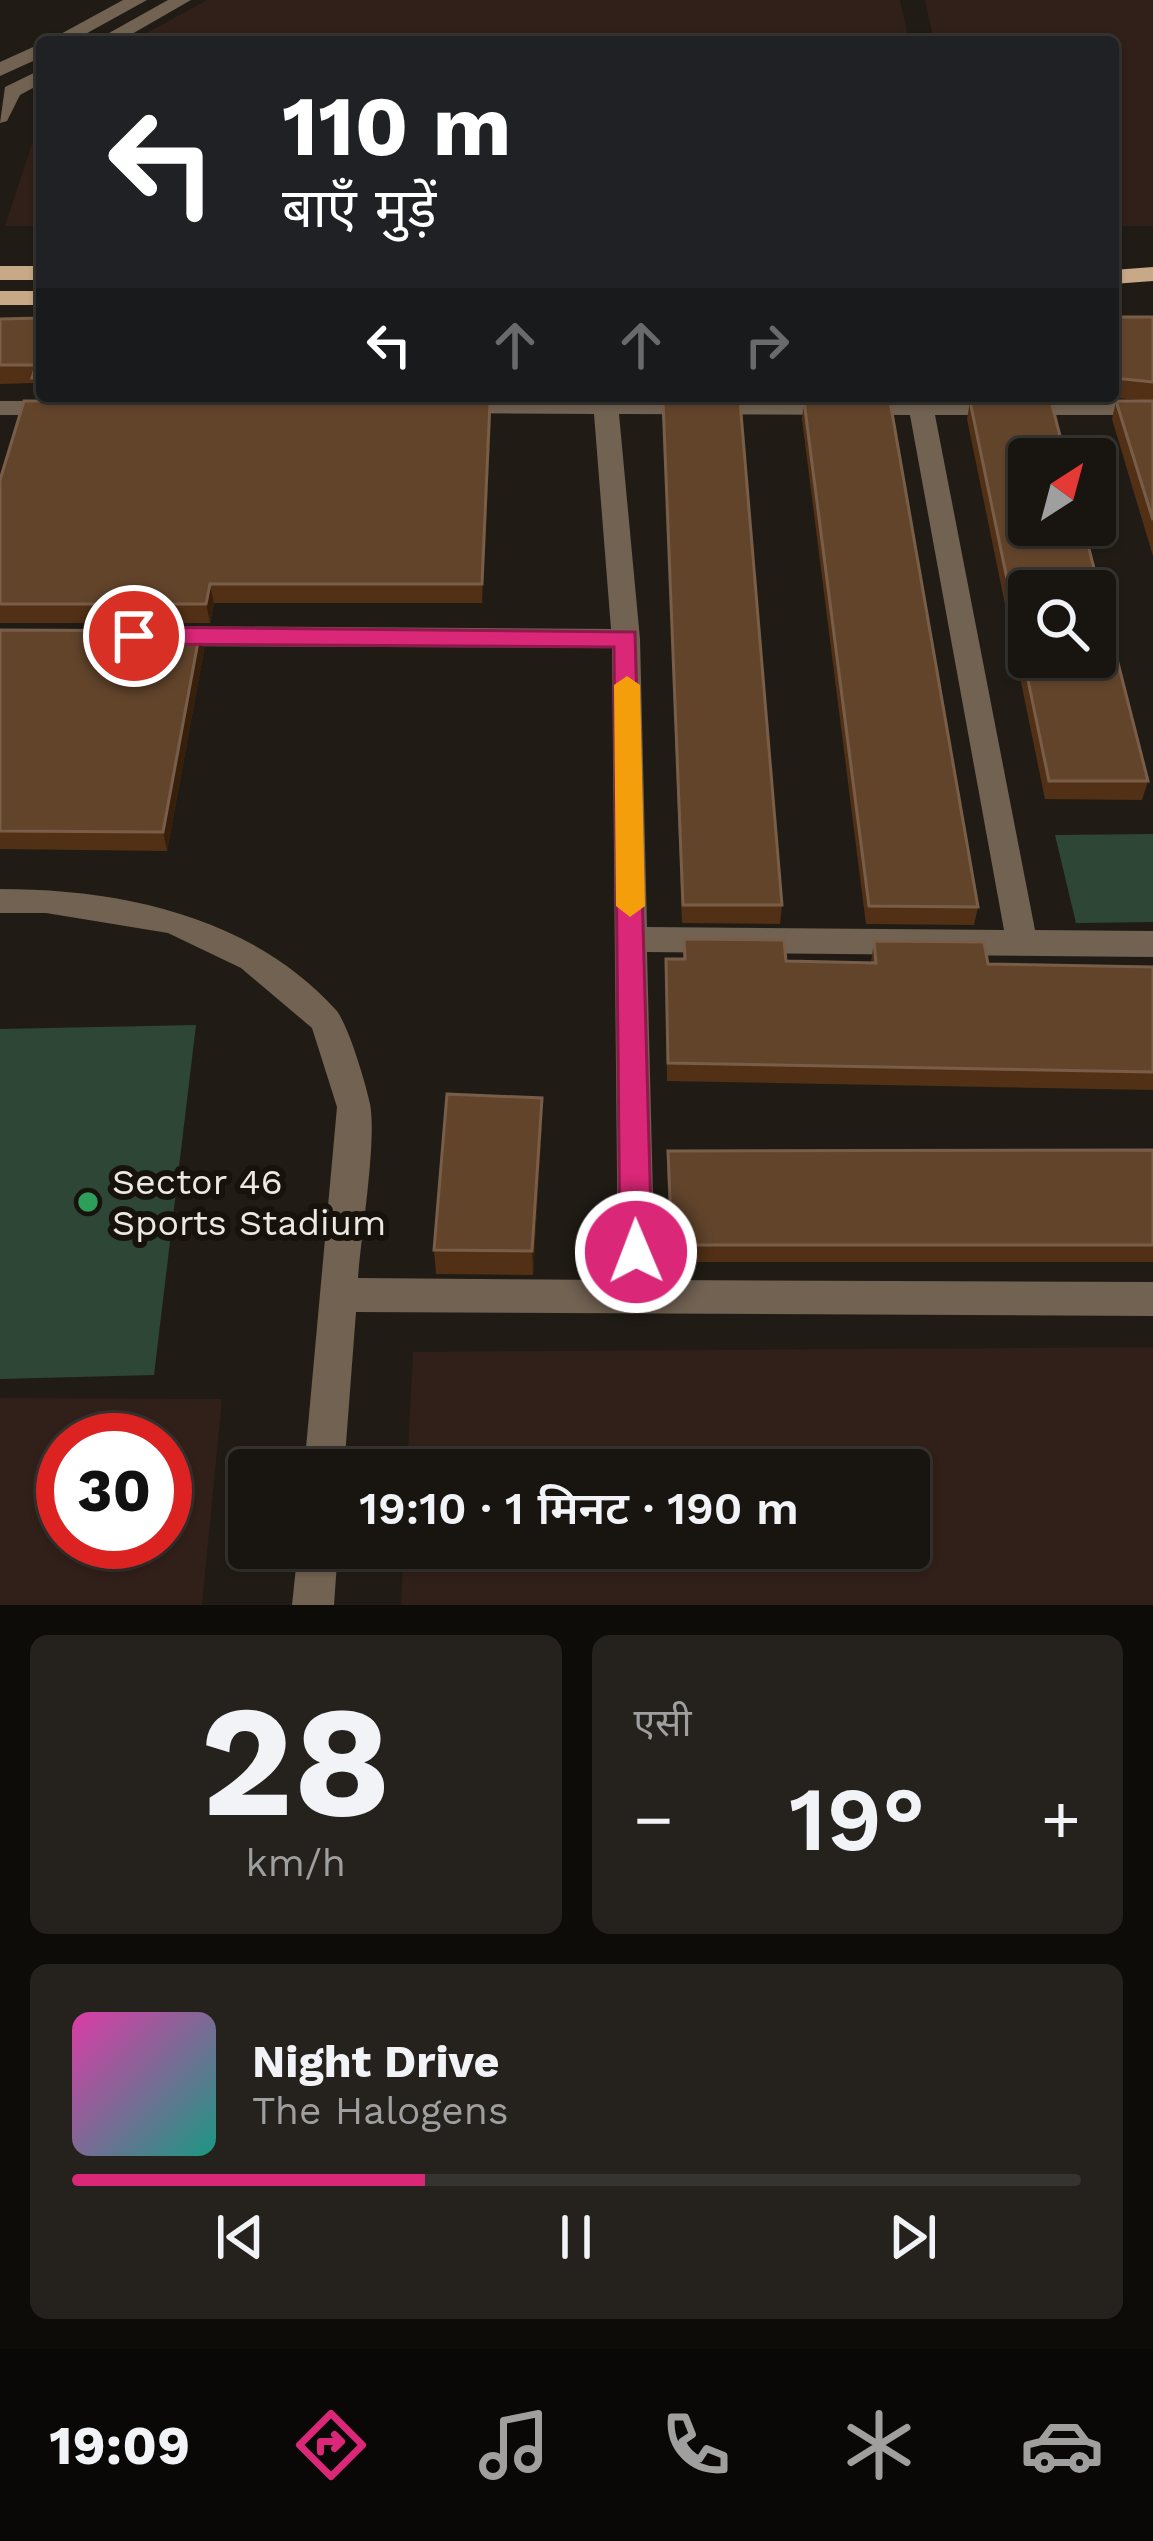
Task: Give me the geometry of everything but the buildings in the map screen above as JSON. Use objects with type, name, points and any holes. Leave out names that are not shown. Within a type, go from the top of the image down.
[{"type":"main road","points":[[0,273],[36,274]]},
{"type":"main road","points":[[1119,277],[1153,274]]},
{"type":"main road","points":[[1119,294],[1153,294]]},
{"type":"main road","points":[[0,298],[36,298]]},
{"type":"street","points":[[68,36],[138,0]]},
{"type":"street","points":[[115,36],[182,0]]},
{"type":"street","points":[[0,70],[36,52]]},
{"type":"street","points":[[0,117],[12,91],[36,78]]},
{"type":"street","points":[[415,406],[542,402]]},
{"type":"street","points":[[605,402],[626,638],[637,1297]]},
{"type":"street","points":[[684,402],[1153,408]]},
{"type":"street","points":[[0,436],[4,408],[80,408]]},
{"type":"street","points":[[921,408],[1022,943]]},
{"type":"street","points":[[139,636],[626,638]]},
{"type":"street","points":[[0,902],[46,902],[174,921],[252,959],[326,1021],[354,1107],[326,1449]]},
{"type":"street","points":[[631,939],[1153,944]]},
{"type":"street","points":[[339,1295],[1153,1299]]},
{"type":"street","points":[[313,1605],[316,1569]]},
{"type":"shaded area","points":[[207,0],[900,0],[908,36],[141,36]]},
{"type":"shaded area","points":[[925,0],[1153,0],[1153,226],[1119,226],[1119,36],[933,36]]},
{"type":"shaded area","points":[[36,132],[36,226],[5,226]]},
{"type":"shaded area","points":[[1153,1347],[1153,1605],[401,1605],[403,1569],[930,1569],[930,1449],[408,1449],[413,1352]]},
{"type":"shaded area","points":[[0,1398],[222,1399],[202,1605],[0,1605]]},
{"type":"green space","points":[[1153,834],[1153,922],[1076,923],[1055,835]]},
{"type":"green space","name":"Sector 46 Sports Stadium","points":[[196,1025],[154,1375],[0,1379],[0,1029]]},
{"type":"slow traffic","points":[[627,685],[630,906]]},
{"type":"place","name":"Sector 46 Sports Stadium","points":[[88,1202]]},
{"type":"route","points":[[134,636],[626,638],[636,1252]]}]
